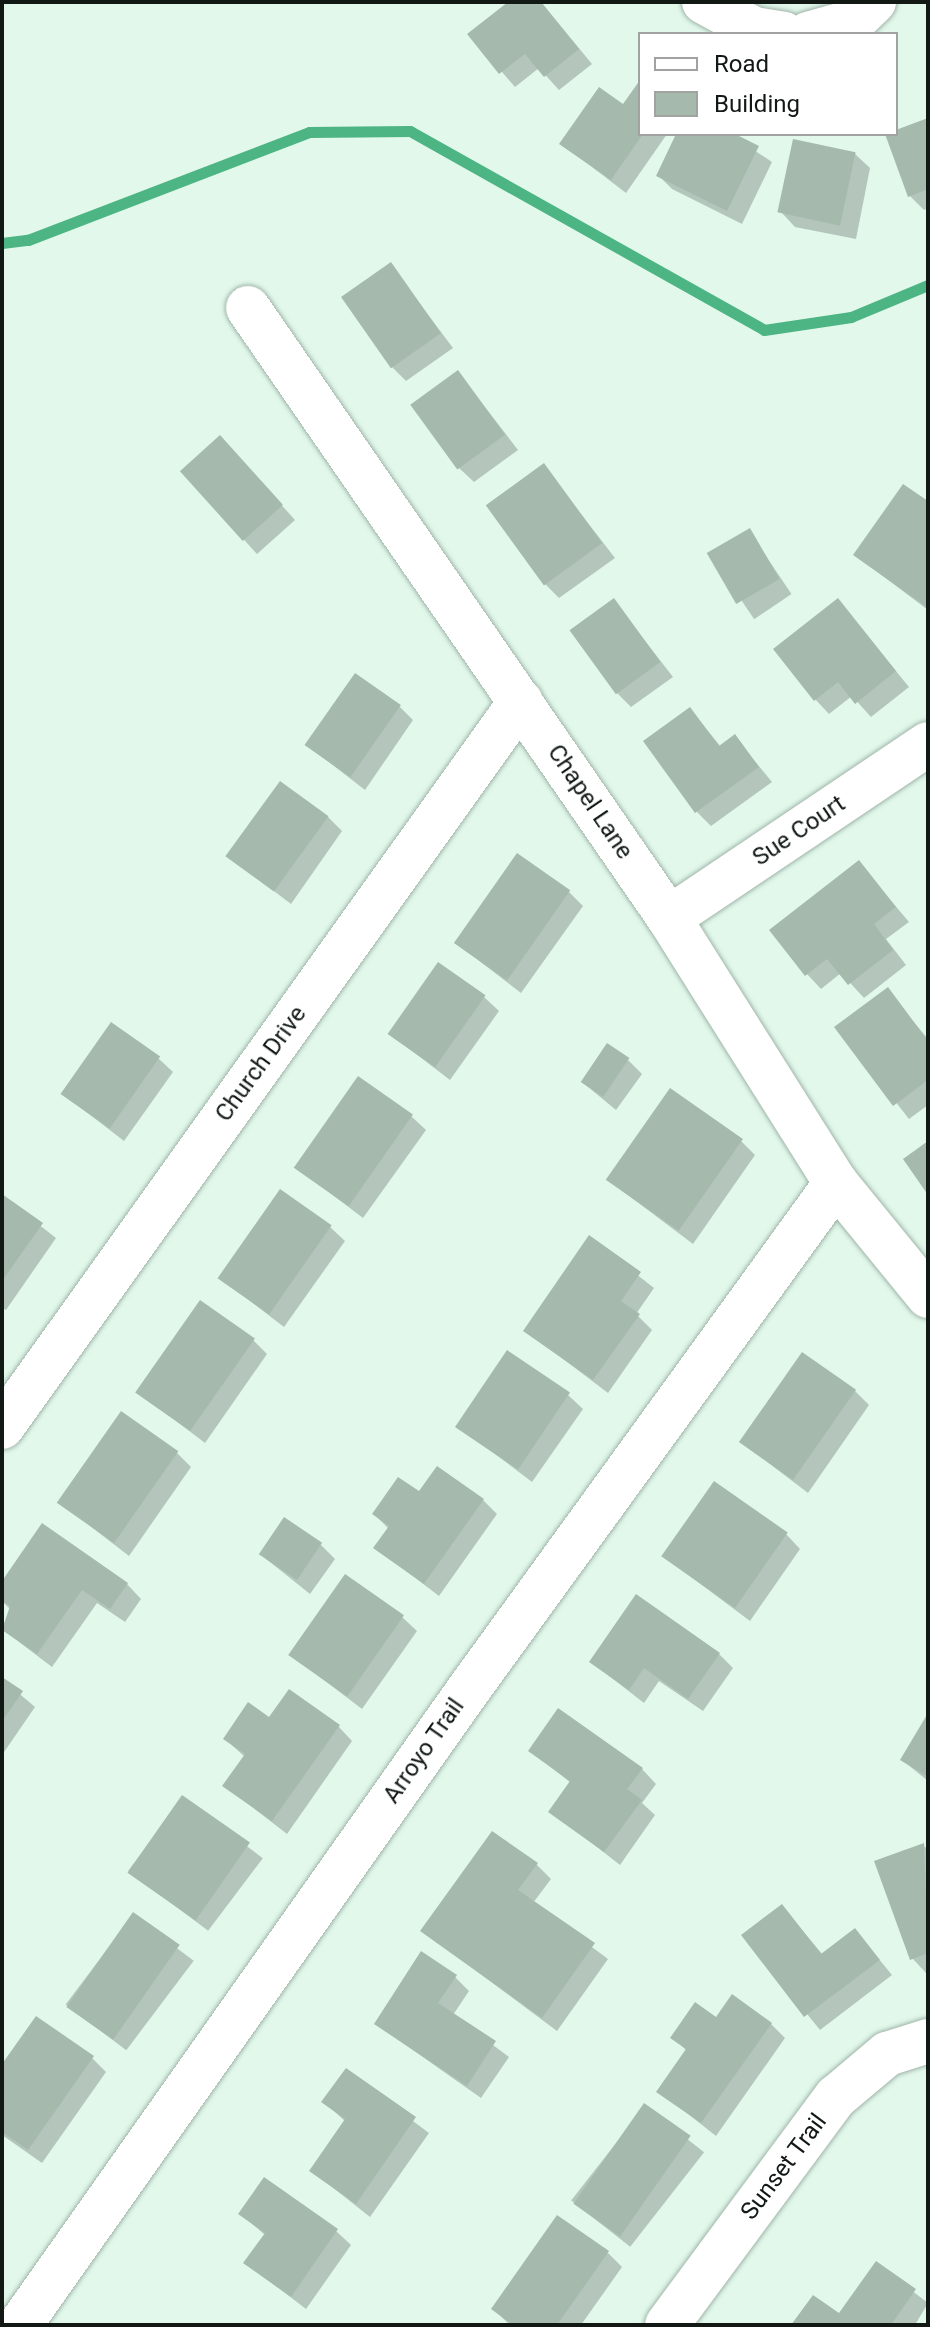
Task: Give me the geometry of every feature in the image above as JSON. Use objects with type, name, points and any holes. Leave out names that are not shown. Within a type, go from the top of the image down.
[{"type":"street","points":[[704,2],[754,29],[772,32]]},
{"type":"street","points":[[815,32],[854,21],[874,2]]},
{"type":"street","name":"Chapel Lane","points":[[248,308],[669,918],[836,1183],[928,1296]]},
{"type":"street","name":"Church Drive","points":[[7,1411],[521,701]]},
{"type":"street","name":"Sue Court","points":[[669,918],[928,744]]},
{"type":"street","name":"Arroyo Trail","points":[[20,2325],[469,1689],[836,1183]]},
{"type":"street","name":"Sunset Trail","points":[[667,2325],[836,2097],[887,2054],[928,2041]]},
{"type":"building","points":[[508,2],[541,2],[579,49],[544,77],[525,54],[499,74],[467,34]]},
{"type":"building","points":[[638,83],[638,136],[642,136],[611,180],[559,144],[599,87],[623,104]]},
{"type":"building","points":[[928,118],[928,189],[908,197],[886,136],[898,136],[898,129]]},
{"type":"building","points":[[675,136],[739,136],[759,146],[727,211],[656,176]]},
{"type":"building","points":[[793,139],[856,152],[840,226],[777,212]]},
{"type":"building","points":[[391,262],[441,333],[391,368],[341,297]]},
{"type":"building","points":[[458,370],[505,435],[457,469],[410,405]]},
{"type":"building","points":[[220,435],[283,505],[243,541],[180,471]]},
{"type":"building","points":[[544,463],[602,543],[544,585],[486,505]]},
{"type":"building","points":[[903,484],[928,501],[928,608],[853,555]]},
{"type":"building","points":[[750,528],[780,579],[736,604],[707,553]]},
{"type":"building","points":[[614,598],[660,662],[616,694],[570,630]]},
{"type":"building","points":[[838,598],[896,671],[855,704],[838,682],[814,701],[773,649]]},
{"type":"building","points":[[355,673],[401,705],[350,777],[305,745]]},
{"type":"building","points":[[690,707],[719,746],[735,734],[759,767],[695,813],[643,741]]},
{"type":"building","points":[[280,781],[329,816],[274,892],[225,856]]},
{"type":"building","points":[[517,853],[570,890],[507,980],[454,943]]},
{"type":"building","points":[[859,860],[896,907],[874,924],[893,950],[848,985],[827,959],[805,976],[769,930]]},
{"type":"building","points":[[438,962],[486,995],[435,1067],[388,1034]]},
{"type":"building","points":[[888,987],[928,1041],[928,1080],[893,1106],[834,1027]]},
{"type":"building","points":[[111,1022],[160,1056],[110,1128],[61,1094]]},
{"type":"building","points":[[607,1043],[629,1058],[603,1097],[581,1082]]},
{"type":"building","points":[[358,1076],[413,1114],[349,1206],[294,1168]]},
{"type":"building","points":[[670,1088],[743,1139],[679,1231],[606,1180]]},
{"type":"building","points":[[928,1141],[928,1195],[903,1159]]},
{"type":"building","points":[[280,1189],[332,1225],[269,1314],[217,1278]]},
{"type":"building","points":[[2,1194],[43,1223],[2,1281]]},
{"type":"building","points":[[589,1235],[641,1272],[621,1301],[640,1314],[593,1380],[523,1331]]},
{"type":"building","points":[[200,1300],[255,1338],[190,1431],[135,1393]]},
{"type":"building","points":[[507,1350],[570,1392],[518,1470],[455,1427]]},
{"type":"building","points":[[802,1352],[856,1390],[793,1480],[739,1442]]},
{"type":"building","points":[[121,1411],[178,1451],[114,1543],[57,1503]]},
{"type":"building","points":[[437,1466],[484,1499],[424,1584],[373,1548],[389,1526],[372,1514],[398,1477],[419,1491]]},
{"type":"building","points":[[714,1481],[788,1533],[735,1608],[661,1556]]},
{"type":"building","points":[[284,1517],[322,1543],[297,1580],[259,1554]]},
{"type":"building","points":[[42,1523],[128,1583],[110,1609],[82,1590],[37,1654],[2,1630],[10,1606],[2,1601],[2,1581]]},
{"type":"building","points":[[345,1574],[404,1615],[347,1696],[288,1655]]},
{"type":"building","points":[[636,1594],[720,1653],[688,1699],[644,1668],[629,1690],[589,1662]]},
{"type":"building","points":[[2,1677],[23,1691],[2,1721]]},
{"type":"building","points":[[289,1689],[340,1725],[272,1821],[222,1786],[245,1754],[223,1739],[248,1702],[269,1717]]},
{"type":"building","points":[[558,1708],[643,1768],[627,1789],[642,1800],[604,1852],[548,1812],[570,1781],[528,1751]]},
{"type":"building","points":[[928,1713],[928,1777],[900,1760]]},
{"type":"building","points":[[182,1795],[250,1843],[195,1920],[128,1873]]},
{"type":"building","points":[[492,1831],[538,1863],[518,1890],[595,1943],[542,2018],[420,1931]]},
{"type":"building","points":[[924,1843],[928,1953],[910,1960],[874,1861]]},
{"type":"building","points":[[782,1904],[821,1954],[855,1928],[880,1960],[804,2017],[741,1935]]},
{"type":"building","points":[[133,1912],[180,1945],[113,2040],[66,2007]]},
{"type":"building","points":[[421,1951],[457,1975],[438,2003],[496,2041],[467,2086],[374,2024]]},
{"type":"building","points":[[732,1994],[772,2023],[701,2123],[656,2092],[686,2049],[670,2038],[695,2002],[716,2017]]},
{"type":"building","points":[[36,2016],[94,2056],[28,2150],[2,2132],[2,2064]]},
{"type":"building","points":[[346,2068],[416,2117],[356,2204],[309,2171],[345,2119],[321,2102]]},
{"type":"building","points":[[644,2103],[691,2136],[620,2236],[573,2204]]},
{"type":"building","points":[[264,2177],[338,2229],[291,2297],[243,2263],[265,2233],[238,2214]]},
{"type":"building","points":[[557,2215],[609,2251],[557,2325],[513,2325],[491,2309]]},
{"type":"building","points":[[876,2261],[916,2289],[891,2325],[791,2325],[813,2295],[839,2313]]},
{"type":"waterway","points":[[2,243],[28,240],[309,132],[410,131],[764,330],[851,317],[928,285]]}]
